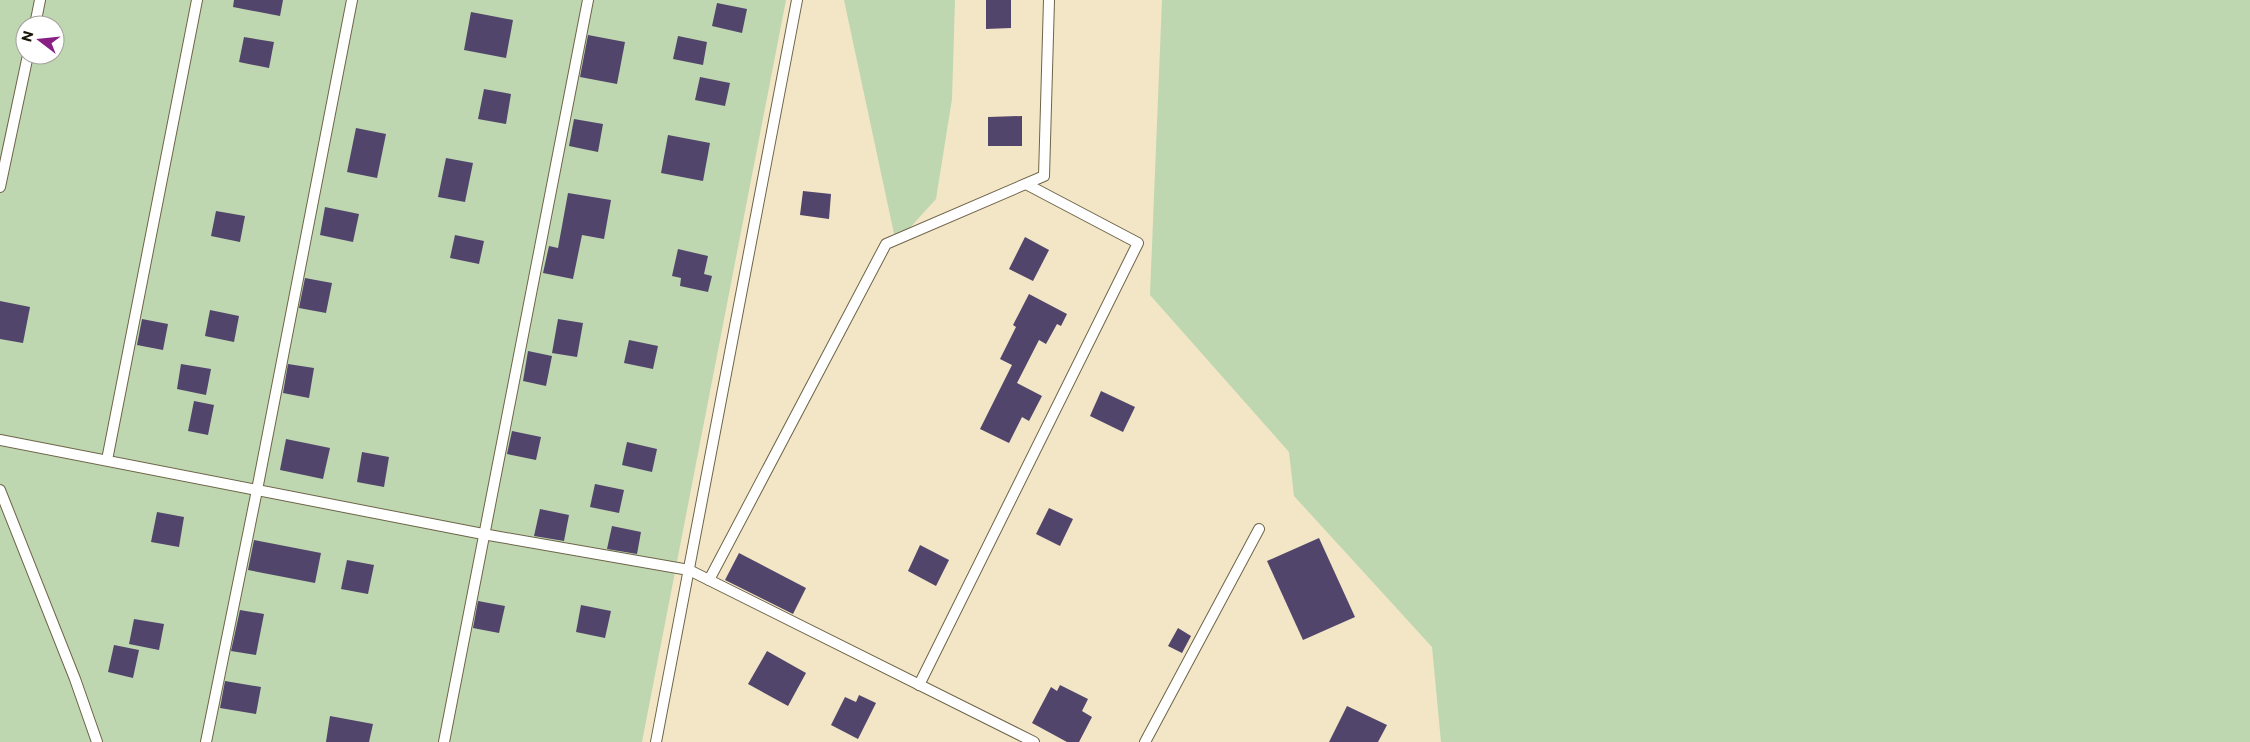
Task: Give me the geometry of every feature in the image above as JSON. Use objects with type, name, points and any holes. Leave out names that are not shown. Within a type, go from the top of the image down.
[{"type":"lane","points":[[37,15],[40,0]]},
{"type":"lane","points":[[107,460],[196,0]]},
{"type":"lane","points":[[206,742],[352,0]]},
{"type":"lane","points":[[444,742],[588,0]]},
{"type":"lane","points":[[656,742],[797,0]]},
{"type":"lane","points":[[709,580],[886,244],[1044,176],[1049,0]]},
{"type":"lane","points":[[0,187],[26,65]]},
{"type":"lane","points":[[919,685],[1138,244],[1026,184]]},
{"type":"lane","points":[[0,440],[483,534],[689,570],[1034,742]]},
{"type":"lane","points":[[0,490],[76,679],[97,742]]},
{"type":"lane","points":[[1145,742],[1259,529]]},
{"type":"green space","points":[[0,0],[786,0],[642,742],[0,742]]},
{"type":"green space","points":[[844,0],[955,0],[952,99],[936,199],[896,243]]},
{"type":"green space","points":[[1162,0],[2250,0],[2250,742],[1441,742],[1432,647],[1294,496],[1289,452],[1150,295]]},
{"type":"building","points":[[234,0],[283,0],[280,16],[233,7]]},
{"type":"building","points":[[986,0],[1011,0],[1011,28],[986,29]]},
{"type":"building","points":[[717,3],[747,9],[742,33],[712,26]]},
{"type":"building","points":[[471,12],[513,20],[506,58],[464,50]]},
{"type":"building","points":[[588,35],[625,42],[617,84],[580,77]]},
{"type":"building","points":[[678,36],[707,42],[703,65],[673,59]]},
{"type":"building","points":[[244,37],[274,42],[269,68],[239,62]]},
{"type":"building","points":[[700,77],[730,83],[725,106],[695,100]]},
{"type":"building","points":[[484,89],[511,94],[506,124],[478,119]]},
{"type":"building","points":[[1022,116],[1022,146],[988,146],[988,117]]},
{"type":"building","points":[[574,119],[603,124],[598,152],[569,146]]},
{"type":"building","points":[[356,128],[386,134],[377,178],[347,172]]},
{"type":"building","points":[[668,135],[710,143],[703,181],[661,173]]},
{"type":"building","points":[[446,158],[473,163],[465,202],[438,197]]},
{"type":"building","points":[[803,191],[831,194],[829,219],[800,215]]},
{"type":"building","points":[[568,193],[611,200],[604,239],[582,235],[573,279],[543,273],[549,246],[558,248]]},
{"type":"building","points":[[325,207],[359,214],[353,242],[320,235]]},
{"type":"building","points":[[216,211],[245,216],[240,242],[211,236]]},
{"type":"building","points":[[455,235],[484,241],[479,264],[450,258]]},
{"type":"building","points":[[1025,237],[1049,250],[1033,281],[1009,269]]},
{"type":"building","points":[[678,249],[708,256],[704,274],[712,276],[708,292],[680,286],[681,278],[672,276]]},
{"type":"building","points":[[305,278],[332,283],[326,313],[299,308]]},
{"type":"building","points":[[1029,294],[1067,314],[1061,326],[1057,324],[1046,344],[1039,340],[1017,383],[1042,396],[1029,421],[1022,417],[1009,443],[980,429],[1012,365],[1000,359],[1016,327],[1013,325]]},
{"type":"building","points":[[0,301],[30,307],[23,343],[0,339]]},
{"type":"building","points":[[210,310],[239,316],[234,342],[205,336]]},
{"type":"building","points":[[142,319],[168,324],[163,350],[137,345]]},
{"type":"building","points":[[558,319],[583,323],[577,357],[552,353]]},
{"type":"building","points":[[629,340],[658,346],[653,369],[624,363]]},
{"type":"building","points":[[528,351],[552,356],[546,386],[523,381]]},
{"type":"building","points":[[181,364],[211,369],[206,395],[177,389]]},
{"type":"building","points":[[288,364],[314,368],[309,398],[283,393]]},
{"type":"building","points":[[1101,391],[1135,407],[1123,432],[1090,416]]},
{"type":"building","points":[[194,401],[214,405],[208,435],[188,431]]},
{"type":"building","points":[[512,431],[541,437],[536,460],[507,454]]},
{"type":"building","points":[[286,439],[330,448],[323,479],[280,470]]},
{"type":"building","points":[[627,442],[657,449],[652,472],[622,465]]},
{"type":"building","points":[[362,452],[389,457],[384,487],[357,482]]},
{"type":"building","points":[[595,484],[624,490],[619,513],[590,507]]},
{"type":"building","points":[[1049,508],[1073,519],[1060,546],[1036,534]]},
{"type":"building","points":[[540,509],[569,515],[564,541],[534,536]]},
{"type":"building","points":[[157,512],[184,517],[179,547],[151,542]]},
{"type":"building","points":[[612,526],[641,532],[637,554],[607,549]]},
{"type":"building","points":[[1319,538],[1355,617],[1303,640],[1267,561]]},
{"type":"building","points":[[254,540],[321,553],[315,583],[248,570]]},
{"type":"building","points":[[920,545],[949,560],[936,586],[908,571]]},
{"type":"building","points":[[739,553],[806,588],[793,614],[725,580]]},
{"type":"building","points":[[347,560],[374,565],[368,594],[341,589]]},
{"type":"building","points":[[478,601],[505,606],[499,633],[473,628]]},
{"type":"building","points":[[581,605],[611,611],[605,638],[576,632]]},
{"type":"building","points":[[240,610],[264,614],[256,655],[231,651]]},
{"type":"building","points":[[134,619],[164,624],[159,650],[129,644]]},
{"type":"building","points":[[1178,628],[1191,636],[1182,653],[1168,646]]},
{"type":"building","points":[[114,645],[139,650],[133,678],[108,672]]},
{"type":"building","points":[[767,651],[806,673],[788,706],[748,684]]},
{"type":"building","points":[[225,681],[261,687],[256,714],[220,708]]},
{"type":"building","points":[[1060,685],[1088,699],[1082,711],[1092,717],[1079,742],[1067,742],[1032,723],[1051,687],[1057,691]]},
{"type":"building","points":[[859,695],[876,703],[858,739],[831,725],[845,697],[856,702]]},
{"type":"building","points":[[1347,706],[1387,725],[1378,742],[1329,742]]},
{"type":"building","points":[[330,716],[373,724],[369,742],[326,742]]}]
